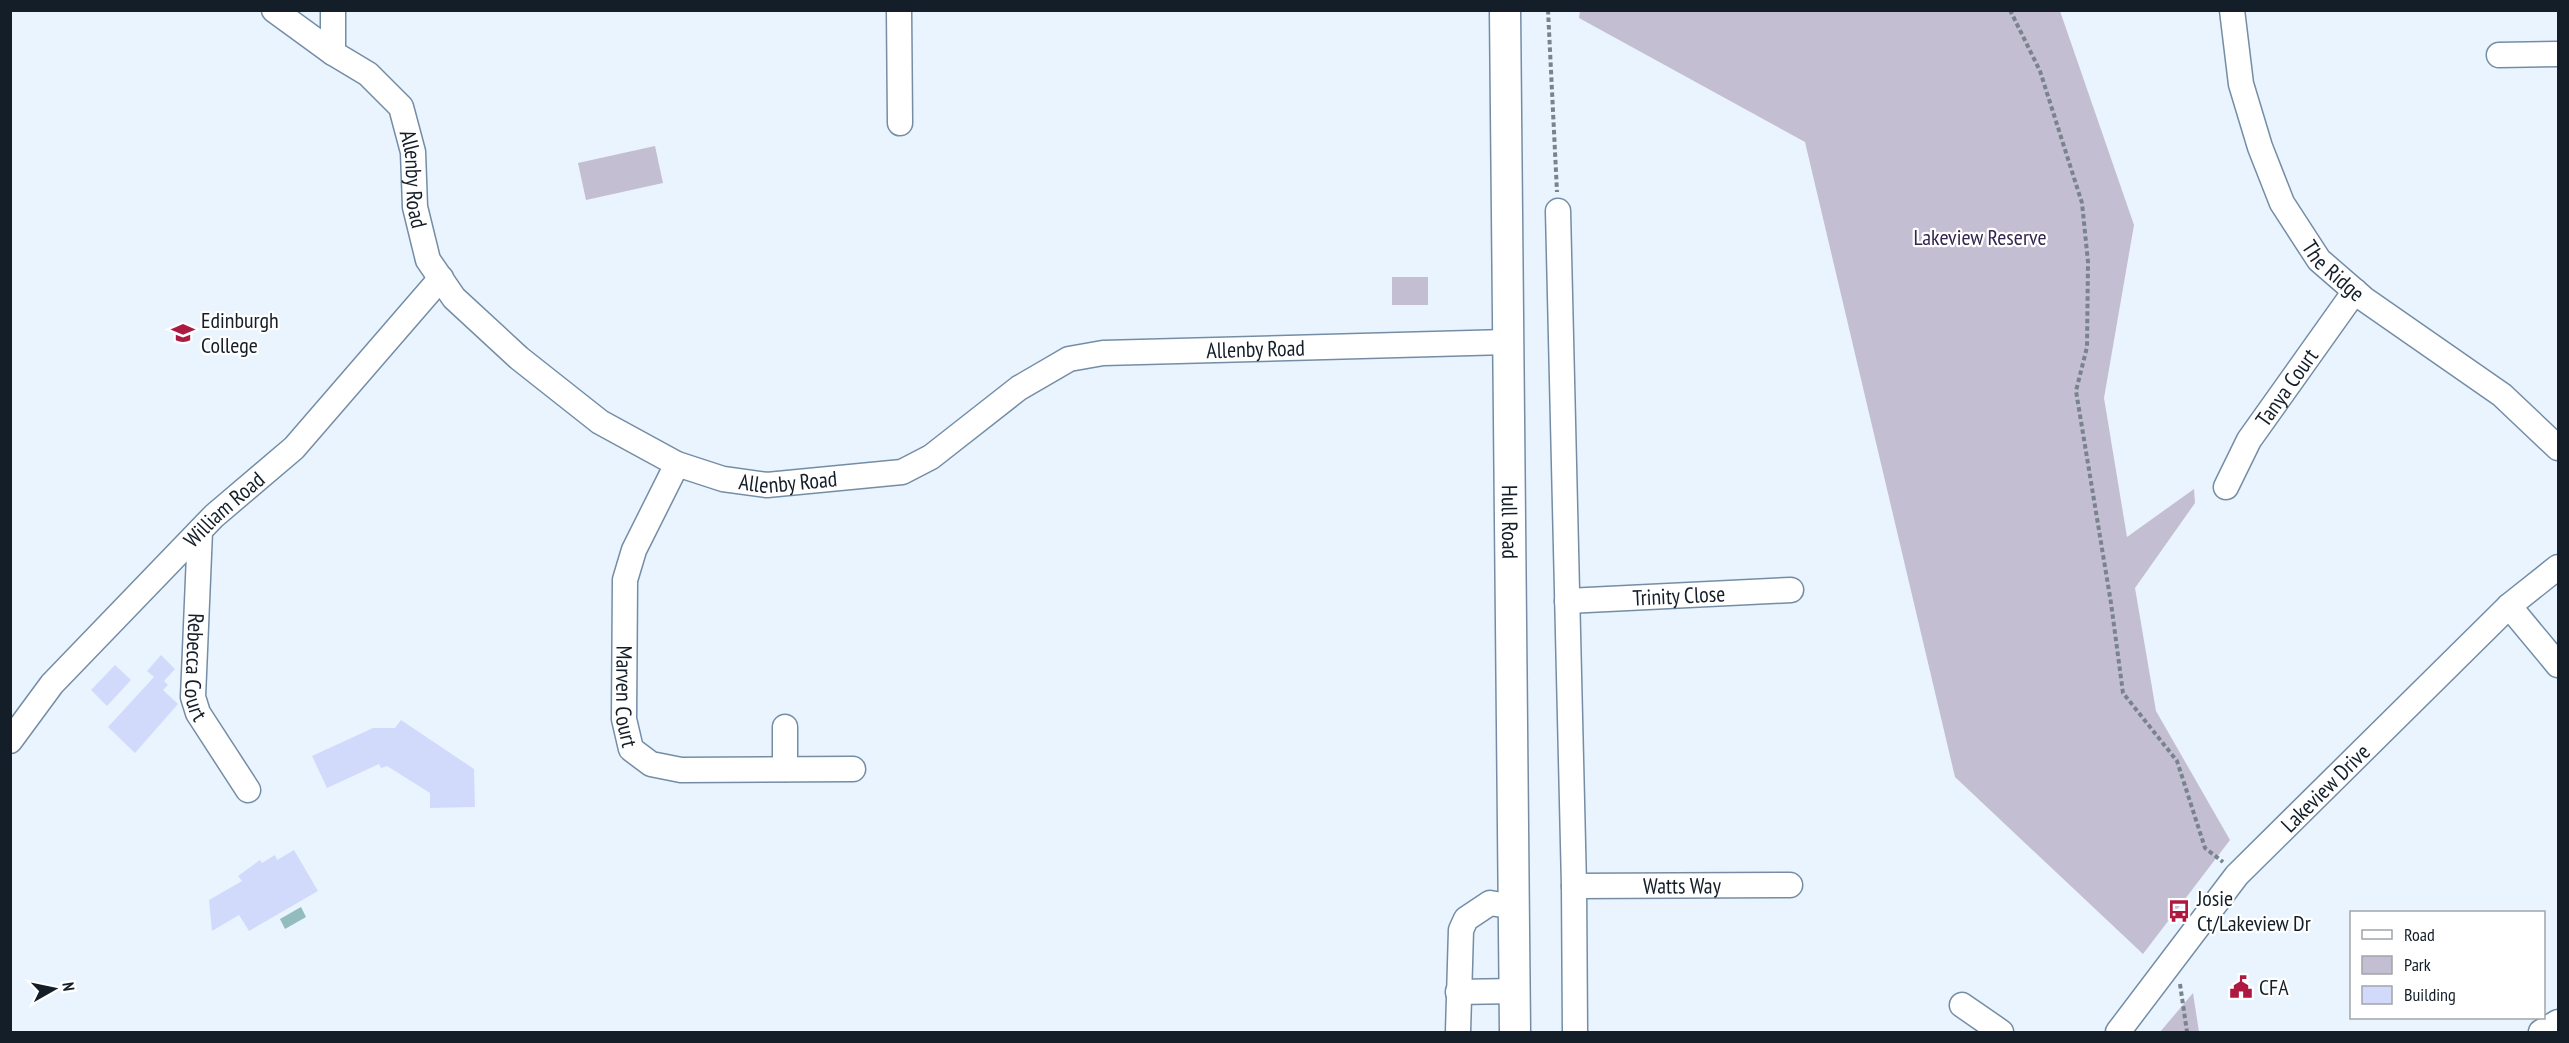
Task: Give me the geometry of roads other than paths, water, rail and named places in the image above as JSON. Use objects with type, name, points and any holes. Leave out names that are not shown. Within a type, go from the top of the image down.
[{"type":"main road","name":"Hull Road","points":[[1505,10],[1515,1032]]},
{"type":"street","name":"Allenby Road","points":[[274,10],[333,53],[368,74],[401,107],[413,152],[415,207],[428,260],[454,298],[519,358],[591,415],[677,464],[723,479],[767,485],[902,472],[931,457],[1019,388],[1069,358],[1103,353],[1507,342]]},
{"type":"street","points":[[333,10],[333,53]]},
{"type":"street","points":[[898,10],[900,123]]},
{"type":"street","name":"The Ridge","points":[[2232,10],[2241,84],[2260,147],[2282,203],[2319,260],[2355,291],[2502,395],[2559,448]]},
{"type":"street","points":[[2499,55],[2559,54]]},
{"type":"street","points":[[1558,211],[1574,886],[1575,1032]]},
{"type":"street","name":"William Road","points":[[10,741],[52,684],[200,531],[294,448],[441,278]]},
{"type":"street","name":"Tanya Court","points":[[2226,488],[2249,440],[2355,291]]},
{"type":"street","name":"Marven Court","points":[[677,464],[634,550],[625,580],[624,719],[631,749],[651,764],[681,770],[853,769]]},
{"type":"street","name":"Rebecca Court","points":[[200,531],[194,697],[198,713],[248,790]]},
{"type":"street","name":"Lakeview Drive","points":[[2118,1032],[2236,874],[2509,606],[2559,567]]},
{"type":"street","name":"Trinity Close","points":[[1567,601],[1791,590]]},
{"type":"street","points":[[2509,606],[2559,665]]},
{"type":"street","points":[[785,727],[785,769]]},
{"type":"street","name":"Watts Way","points":[[1574,886],[1790,885]]},
{"type":"street","points":[[1458,1032],[1461,930],[1466,919],[1490,903],[1515,907]]},
{"type":"street","points":[[1458,992],[1515,991]]},
{"type":"street","points":[[1962,1005],[2001,1032]]},
{"type":"street","points":[[2541,1032],[2559,1022]]},
{"type":"place","name":"Edinburgh College","points":[[183,333]]},
{"type":"place","name":"Josie Ct/Lakeview Dr","points":[[2179,911]]},
{"type":"place","name":"CFA","points":[[2241,987]]},
{"type":"park label","name":"Lakeview Reserve","points":[[1980,237]]}]
